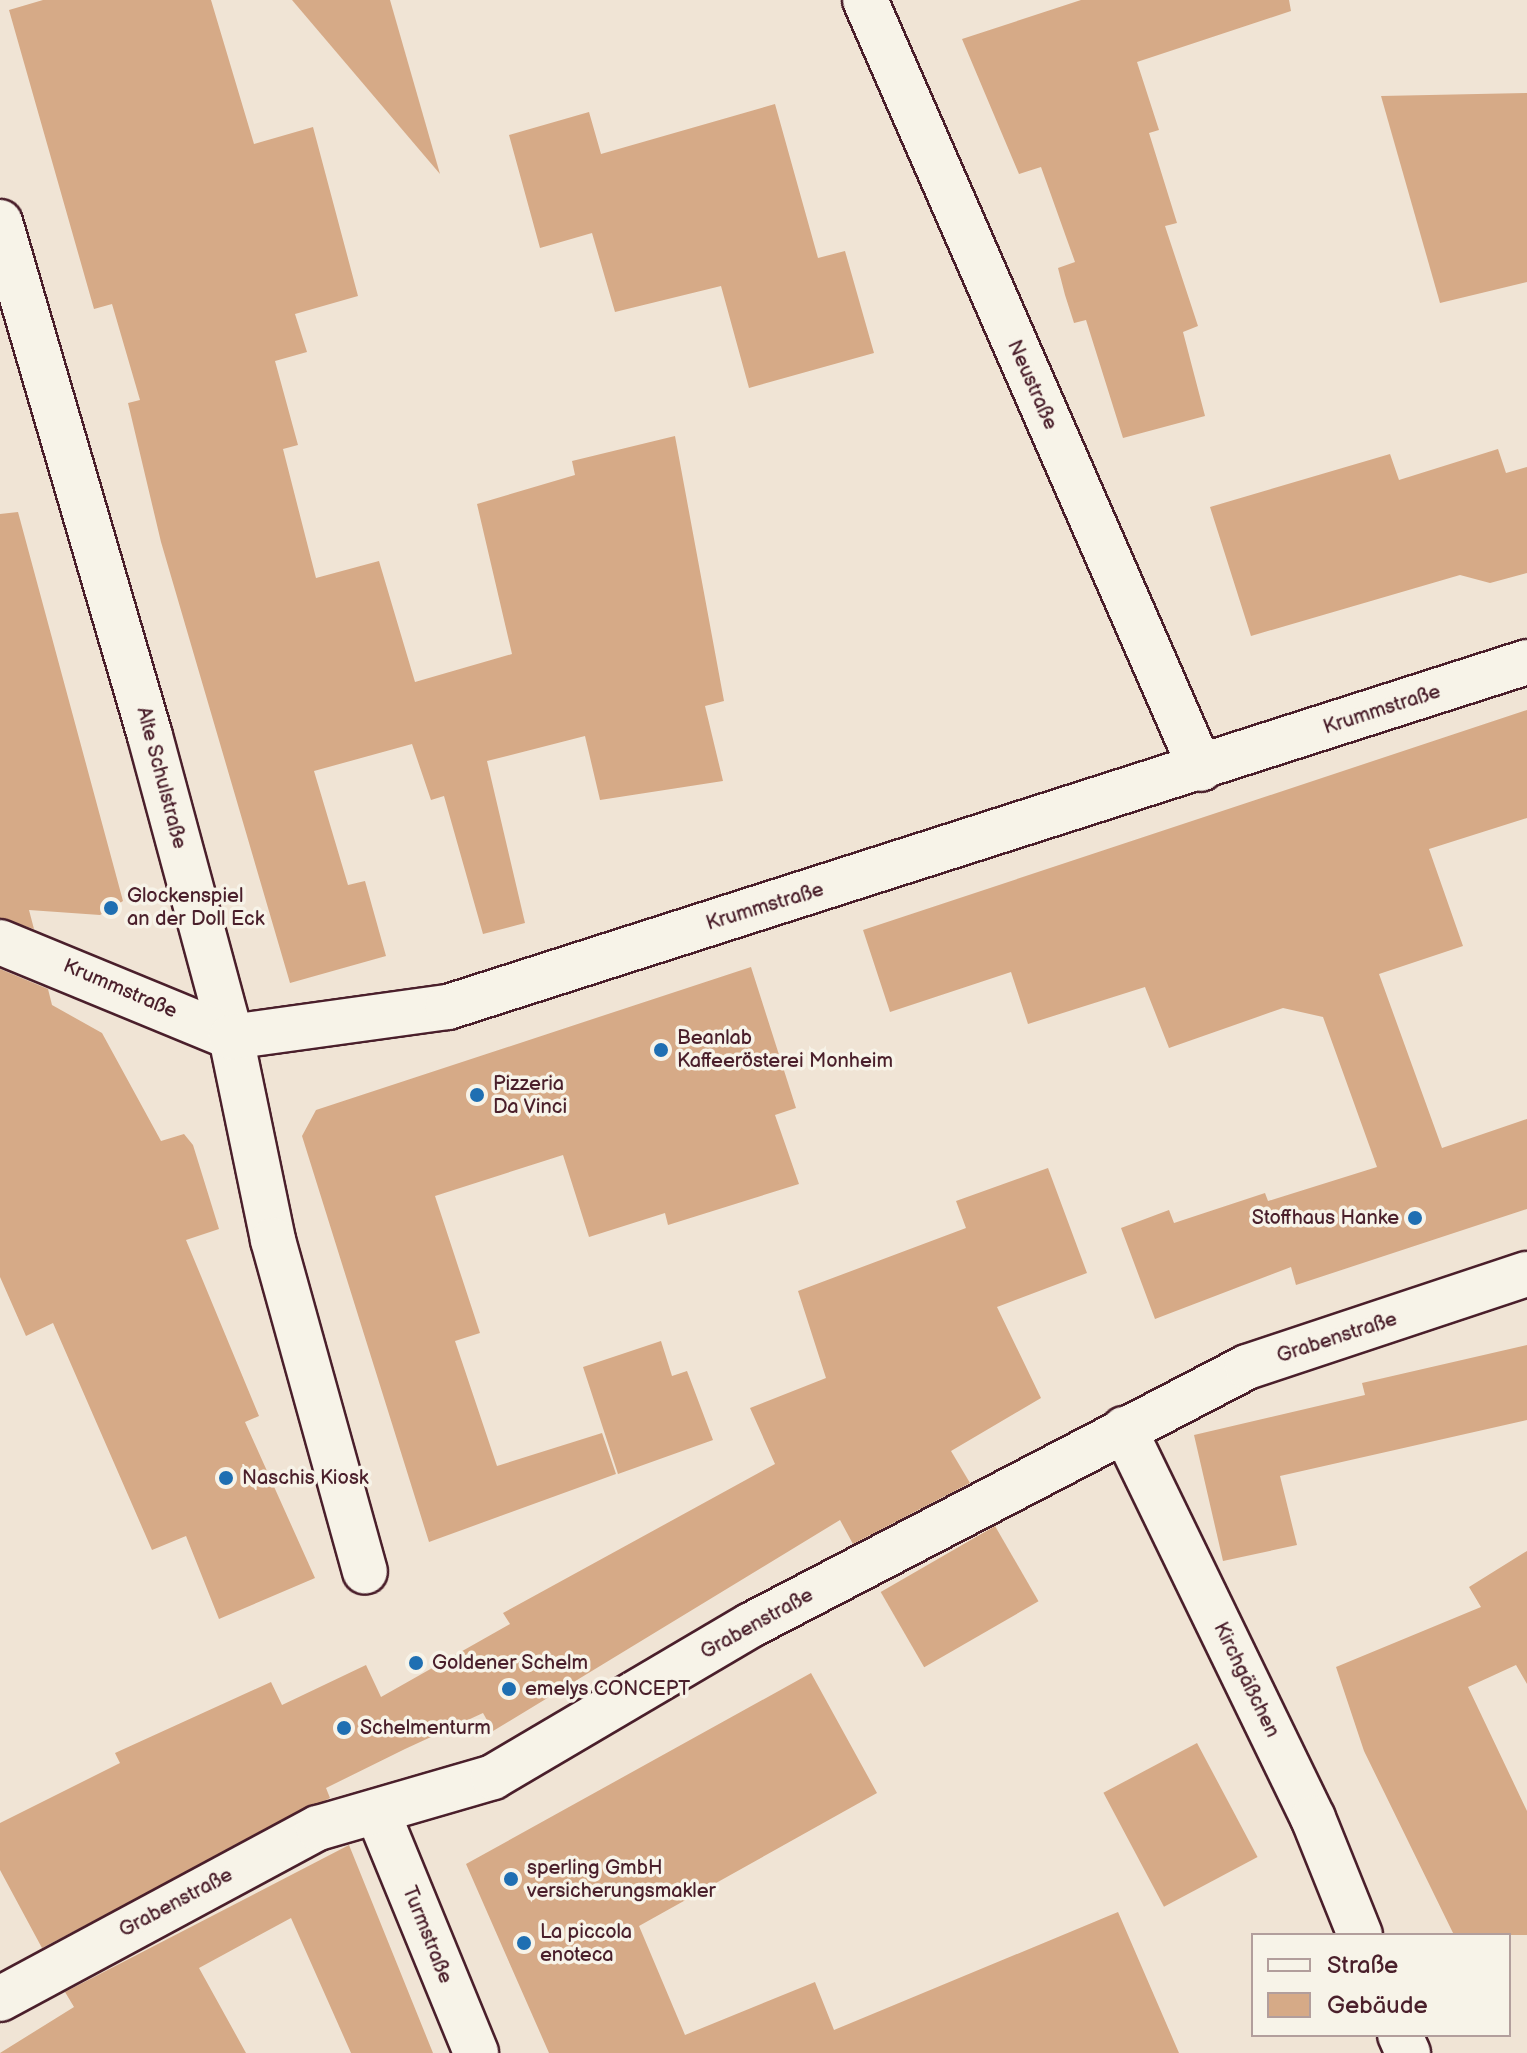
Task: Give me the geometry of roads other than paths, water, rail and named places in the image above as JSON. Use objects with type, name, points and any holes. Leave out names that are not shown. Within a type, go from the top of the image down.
[{"type":"street","name":"Neustraße","points":[[865,0],[1201,769]]},
{"type":"street","name":"Alte Schulstraße","points":[[0,222],[231,1037],[273,1240],[365,1571]]},
{"type":"street","name":"Krummstraße","points":[[0,942],[231,1037],[448,1007],[1201,769],[1527,662]]},
{"type":"street","name":"Grabenstraße","points":[[0,1999],[318,1828],[379,1816],[493,1777],[751,1625],[1247,1367],[1527,1274]]},
{"type":"street","name":"Kirchgäßchen","points":[[1124,1429],[1313,1818],[1359,1933]]},
{"type":"street","name":"Turmstraße","points":[[379,1816],[476,2053]]},
{"type":"place","name":"Glockenspiel an der Doll Eck","points":[[111,908]]},
{"type":"place","name":"Beanlab Kaffeerösterei Monheim","points":[[661,1050]]},
{"type":"place","name":"Pizzeria Da Vinci","points":[[477,1095]]},
{"type":"place","name":"Stoffhaus Hanke","points":[[1415,1218]]},
{"type":"place","name":"Naschis Kiosk","points":[[226,1478]]},
{"type":"place","name":"Goldener Schelm","points":[[416,1663]]},
{"type":"place","name":"emelys CONCEPT","points":[[509,1689]]},
{"type":"place","name":"Schelmenturm","points":[[344,1728]]},
{"type":"place","name":"sperling GmbH versicherungsmakler","points":[[511,1879]]},
{"type":"place","name":"La piccola enoteca","points":[[524,1943]]}]
